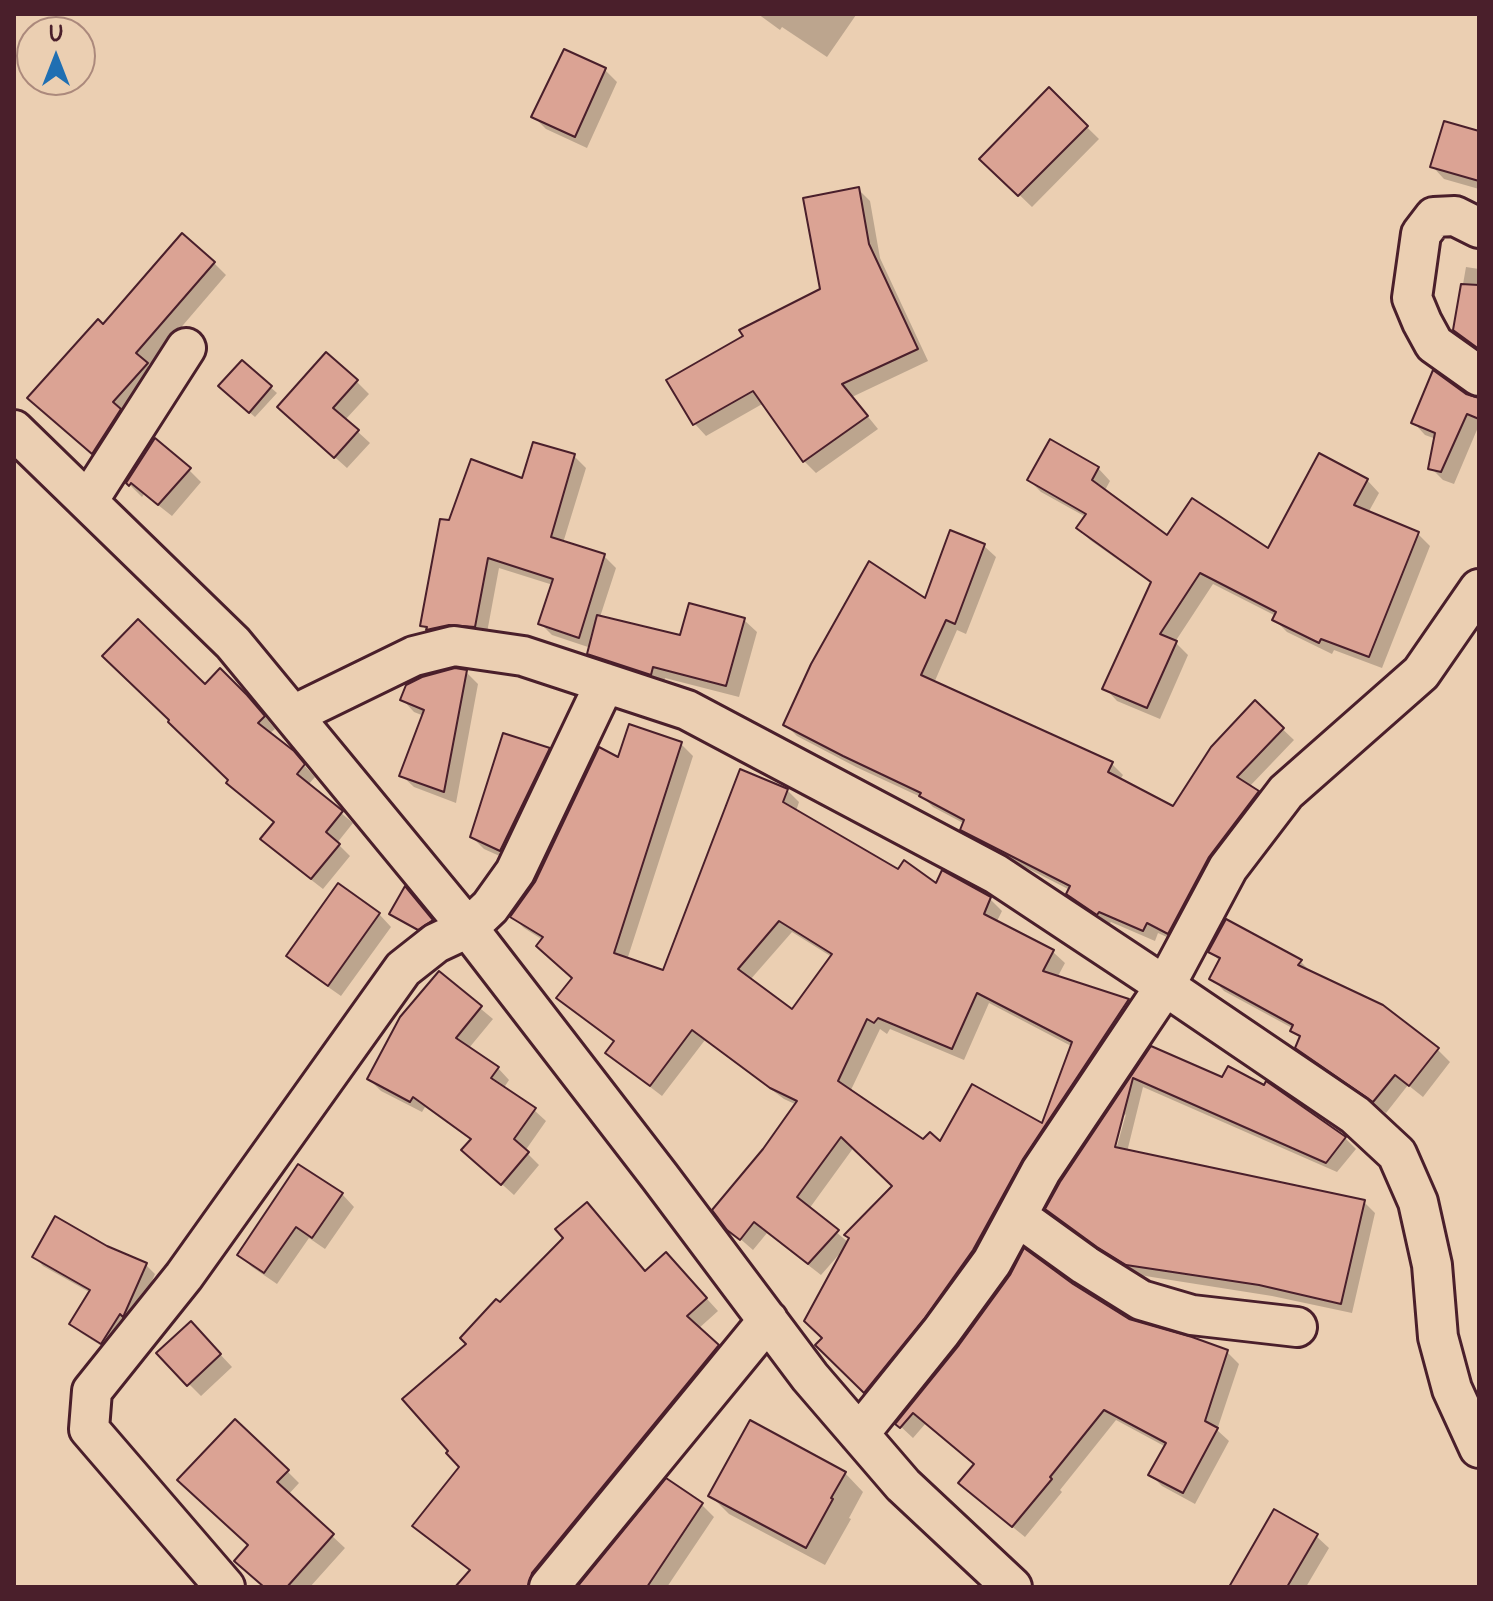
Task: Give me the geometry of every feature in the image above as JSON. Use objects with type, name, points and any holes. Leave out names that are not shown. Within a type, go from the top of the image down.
[{"type":"street","points":[[1479,228],[1455,216],[1434,217],[1421,234],[1412,298],[1434,344],[1479,376]]},
{"type":"street","points":[[88,501],[186,348]]},
{"type":"street","points":[[14,430],[233,643],[468,928],[810,1377],[903,1485],[1012,1587]]},
{"type":"street","points":[[859,1434],[941,1332],[992,1262],[1041,1171],[1165,986],[1228,868],[1286,792],[1421,673],[1479,589]]},
{"type":"street","points":[[293,715],[414,656],[454,646],[523,656],[687,710],[982,867],[1355,1115],[1397,1154],[1418,1202],[1432,1265],[1438,1337],[1452,1389],[1479,1448]]},
{"type":"street","points":[[225,1587],[89,1429],[92,1391],[184,1276],[403,969],[436,943],[468,928],[490,907],[515,872],[605,683]]},
{"type":"street","points":[[1017,1216],[1085,1265],[1141,1300],[1192,1315],[1297,1327]]},
{"type":"street","points":[[549,1587],[768,1320]]},
{"type":"building","points":[[564,49],[606,68],[575,137],[531,117]]},
{"type":"building","points":[[1049,87],[1088,126],[1018,196],[979,159]]},
{"type":"building","points":[[1444,121],[1479,131],[1479,181],[1430,167]]},
{"type":"building","points":[[859,187],[869,244],[918,349],[842,384],[868,416],[803,462],[753,391],[693,425],[666,380],[743,336],[739,330],[820,289],[803,198]]},
{"type":"building","points":[[182,233],[215,262],[136,353],[148,363],[113,402],[121,409],[92,454],[27,398],[98,319],[103,324]]},
{"type":"building","points":[[1461,284],[1479,285],[1479,349],[1453,330]]},
{"type":"building","points":[[326,352],[358,380],[333,408],[359,430],[334,458],[277,407]]},
{"type":"building","points":[[242,360],[272,386],[249,413],[218,386]]},
{"type":"building","points":[[1433,370],[1466,394],[1479,398],[1479,419],[1467,414],[1441,472],[1428,469],[1435,433],[1411,423]]},
{"type":"building","points":[[155,438],[191,468],[158,505],[131,483],[129,486],[126,483]]},
{"type":"building","points":[[1050,439],[1099,467],[1092,480],[1167,535],[1192,498],[1268,548],[1319,453],[1368,479],[1354,505],[1419,532],[1369,657],[1321,639],[1319,643],[1272,620],[1276,612],[1200,573],[1160,634],[1177,641],[1147,708],[1102,689],[1151,582],[1076,528],[1086,514],[1027,480]]},
{"type":"building","points":[[533,442],[575,454],[551,537],[605,554],[579,638],[538,624],[553,579],[488,558],[475,627],[449,625],[426,630],[427,627],[420,626],[440,519],[449,520],[471,459],[522,478]]},
{"type":"building","points":[[950,530],[985,544],[955,624],[946,620],[921,675],[1113,762],[1108,772],[1173,806],[1211,747],[1255,700],[1284,728],[1237,777],[1259,791],[1209,857],[1168,934],[1147,923],[1143,931],[1099,912],[1097,915],[1066,894],[1070,886],[960,830],[964,820],[919,796],[921,793],[783,725],[811,664],[869,561],[925,598]]},
{"type":"building","points":[[689,603],[745,618],[726,686],[653,667],[651,675],[587,654],[597,615],[680,635]]},
{"type":"building","points":[[138,619],[205,684],[220,668],[265,716],[258,723],[294,751],[305,764],[297,774],[343,811],[326,832],[340,844],[311,879],[260,839],[274,822],[226,783],[228,780],[102,656]]},
{"type":"building","points":[[455,668],[467,670],[444,792],[399,776],[424,710],[400,700],[406,685]]},
{"type":"building","points":[[629,724],[682,742],[614,953],[663,970],[740,769],[788,789],[783,802],[898,869],[904,860],[936,883],[942,870],[991,897],[984,914],[1054,950],[1043,971],[1129,999],[1023,1159],[973,1250],[924,1319],[864,1393],[815,1345],[822,1338],[804,1321],[849,1238],[844,1235],[892,1186],[841,1137],[797,1197],[839,1230],[808,1264],[754,1222],[740,1240],[727,1230],[712,1210],[763,1149],[797,1101],[770,1088],[692,1030],[650,1086],[605,1053],[614,1041],[556,998],[572,978],[536,946],[543,937],[510,917],[535,882],[599,747],[618,757]],"holes":[[[779,921],[832,954],[792,1009],[738,969]],[[977,993],[1072,1042],[1042,1123],[972,1084],[940,1141],[930,1132],[923,1139],[838,1081],[867,1019],[874,1023],[878,1018],[952,1049]]]},
{"type":"building","points":[[503,733],[550,748],[500,851],[470,837]]},
{"type":"building","points":[[338,883],[380,913],[328,986],[286,956]]},
{"type":"building","points":[[405,886],[433,920],[418,930],[389,914]]},
{"type":"building","points":[[1226,919],[1302,960],[1298,965],[1383,1005],[1439,1048],[1409,1086],[1395,1075],[1373,1102],[1295,1048],[1300,1036],[1290,1031],[1293,1025],[1209,979],[1220,958],[1208,952]]},
{"type":"building","points":[[439,971],[482,1006],[456,1038],[499,1067],[491,1078],[536,1108],[514,1139],[529,1152],[501,1185],[461,1150],[471,1139],[413,1097],[410,1102],[367,1079],[400,1017]]},
{"type":"building","points":[[1151,1046],[1222,1077],[1228,1066],[1264,1085],[1266,1081],[1346,1137],[1326,1163],[1133,1078],[1115,1147],[1365,1200],[1341,1304],[1259,1285],[1126,1265],[1045,1209]]},
{"type":"building","points":[[298,1164],[343,1193],[312,1238],[296,1227],[264,1273],[237,1255]]},
{"type":"building","points":[[587,1202],[645,1271],[666,1252],[707,1298],[687,1316],[719,1345],[532,1573],[528,1587],[455,1587],[470,1570],[412,1526],[459,1467],[402,1399],[466,1344],[460,1338],[496,1299],[500,1302],[563,1238],[555,1229]]},
{"type":"building","points":[[55,1216],[107,1246],[147,1263],[123,1317],[120,1314],[101,1344],[69,1324],[90,1290],[32,1257]]},
{"type":"building","points":[[1024,1248],[1129,1319],[1228,1350],[1205,1421],[1218,1428],[1183,1493],[1148,1475],[1166,1443],[1104,1410],[1012,1527],[958,1483],[974,1464],[913,1413],[900,1428],[895,1424],[959,1345],[1010,1275]]},
{"type":"building","points":[[191,1321],[221,1354],[187,1386],[156,1353]]},
{"type":"building","points":[[235,1419],[289,1470],[277,1482],[334,1534],[287,1587],[264,1587],[234,1561],[248,1545],[177,1480]]},
{"type":"building","points":[[750,1420],[846,1472],[806,1548],[708,1496]]},
{"type":"building","points":[[666,1478],[703,1503],[647,1587],[577,1587]]},
{"type":"building","points":[[1274,1509],[1318,1534],[1287,1587],[1229,1587]]}]
